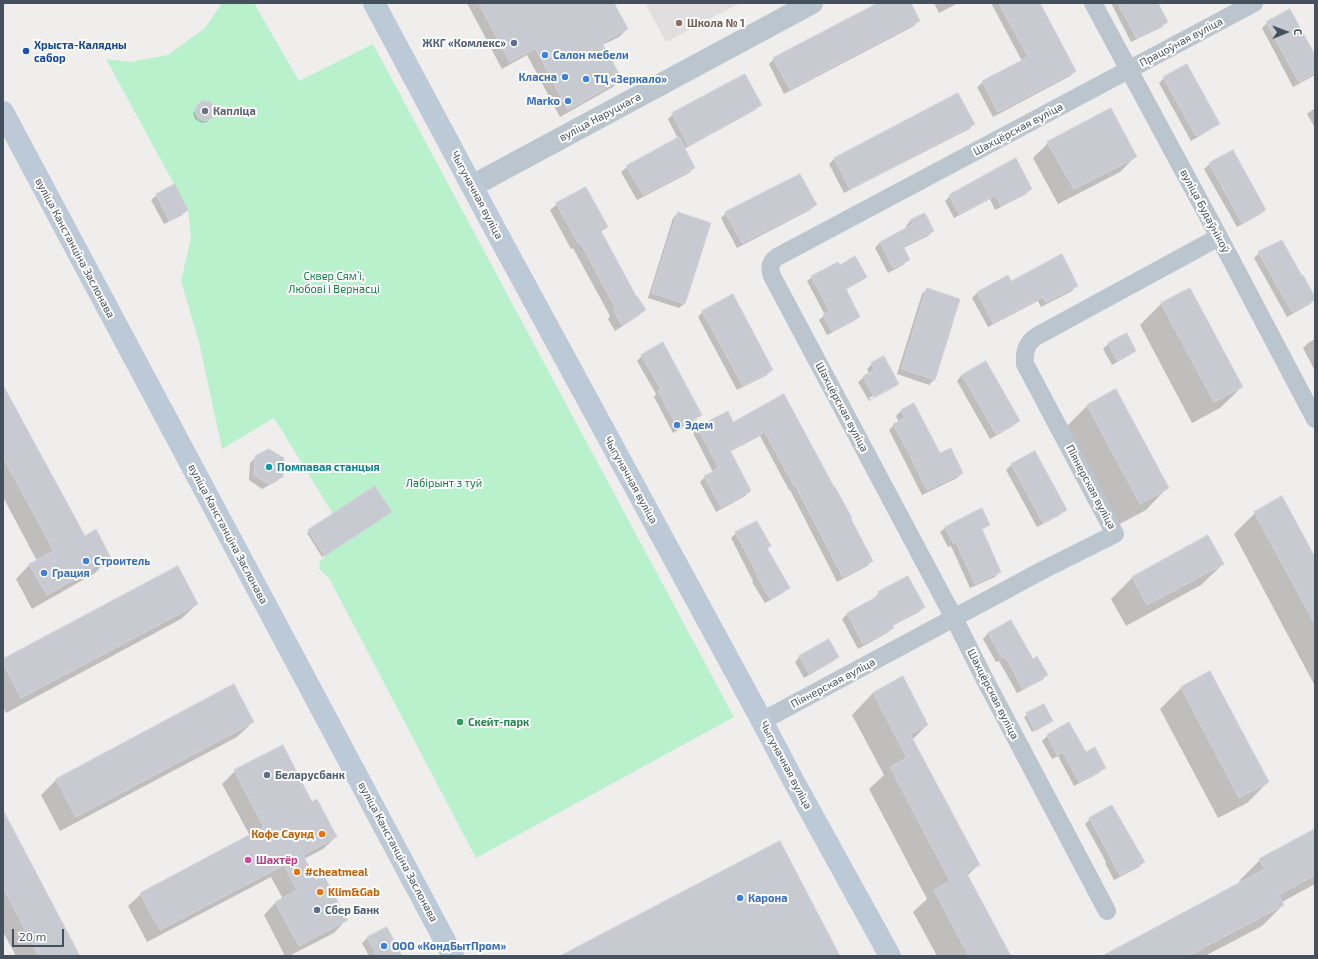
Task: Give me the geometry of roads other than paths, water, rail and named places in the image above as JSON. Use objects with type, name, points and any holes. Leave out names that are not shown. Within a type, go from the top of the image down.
[{"type":"main road","name":"Чыгуначная вуліца","points":[[374,3],[793,780],[890,956]]},
{"type":"main road","name":"вуліца Канстанціна Заслонава","points":[[3,112],[453,956]]},
{"type":"street","name":"вуліца Наруцкага","points":[[472,186],[812,3]]},
{"type":"street","name":"вуліца Будаўнікоў","points":[[1093,3],[1315,419]]},
{"type":"street","name":"Працоўная вуліца","points":[[1129,70],[1254,3]]},
{"type":"street","name":"Шахцёрская вуліца","points":[[1107,911],[954,618],[772,276],[770,266],[776,257],[1129,70]]},
{"type":"street","name":"Піянерская вуліца","points":[[762,721],[1084,549],[1115,534],[1025,364],[1024,355],[1027,346],[1031,340],[1219,237]]},
{"type":"place","name":"Школа № 1","points":[[679,23]]},
{"type":"place","name":"ЖКГ «Комлекс»","points":[[514,43]]},
{"type":"place","name":"Хрыста-Калядны сабор","points":[[26,51]]},
{"type":"place","name":"Салон мебели","points":[[545,55]]},
{"type":"place","name":"Класна","points":[[565,77]]},
{"type":"place","name":"ТЦ «Зеркало»","points":[[586,79]]},
{"type":"place","name":"Marko","points":[[568,101]]},
{"type":"place","name":"Капліца","points":[[205,111]]},
{"type":"place","name":"Эдем","points":[[677,425]]},
{"type":"place","name":"Помпавая станцыя","points":[[269,467]]},
{"type":"place","name":"Строитель","points":[[86,561]]},
{"type":"place","name":"Грация","points":[[44,573]]},
{"type":"place","name":"Скейт-парк","points":[[460,722]]},
{"type":"place","name":"Беларусбанк","points":[[267,775]]},
{"type":"place","name":"Кофе Саунд","points":[[322,834]]},
{"type":"place","name":"Шахтёр","points":[[248,860]]},
{"type":"place","name":"#cheatmeal","points":[[297,872]]},
{"type":"place","name":"Klim&Gab","points":[[320,892]]},
{"type":"place","name":"Карона","points":[[740,898]]},
{"type":"place","name":"Сбер Банк","points":[[317,910]]},
{"type":"place","name":"ООО «КондБытПром»","points":[[384,946]]},
{"type":"park label","name":"Сквер Сямʼі, Любові і Вернасці","points":[[334,282]]},
{"type":"park label","name":"Лабірынт з туй","points":[[444,483]]}]
